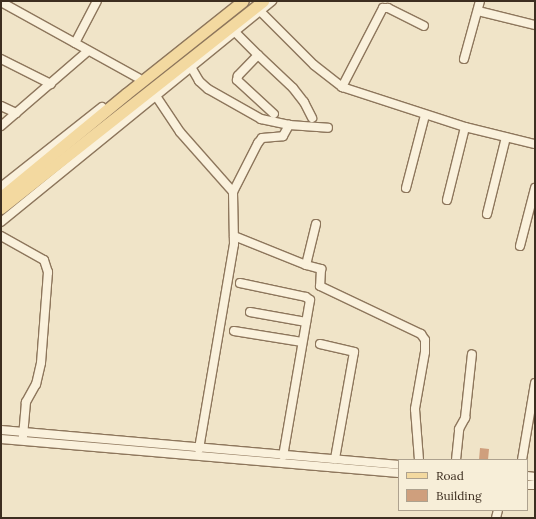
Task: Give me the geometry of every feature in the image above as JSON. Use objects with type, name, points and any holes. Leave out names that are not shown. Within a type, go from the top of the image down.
[{"type":"main road","points":[[1,208],[243,1]]},
{"type":"main road","points":[[1,197],[129,98],[261,6]]},
{"type":"street","points":[[75,43],[97,1]]},
{"type":"street","points":[[1,187],[234,1]]},
{"type":"street","points":[[1,222],[235,32],[261,6],[272,1]]},
{"type":"street","points":[[464,59],[480,1]]},
{"type":"street","points":[[1,2],[138,78]]},
{"type":"street","points":[[261,6],[314,65],[342,87],[465,127],[535,144]]},
{"type":"street","points":[[342,87],[383,8],[388,8],[424,26]]},
{"type":"street","points":[[478,11],[535,25]]},
{"type":"street","points":[[235,32],[293,88],[304,102],[312,118]]},
{"type":"street","points":[[1,126],[88,51]]},
{"type":"street","points":[[258,55],[238,76],[237,80],[274,114]]},
{"type":"street","points":[[1,59],[51,84]]},
{"type":"street","points":[[191,67],[199,81],[208,89],[261,119],[289,125],[328,128]]},
{"type":"street","points":[[156,96],[180,132],[233,192]]},
{"type":"street","points":[[1,106],[16,113]]},
{"type":"street","points":[[406,188],[425,115]]},
{"type":"street","points":[[199,449],[234,236],[233,192],[260,140],[262,138],[284,136],[289,125]]},
{"type":"street","points":[[447,200],[465,127]]},
{"type":"street","points":[[487,214],[506,137]]},
{"type":"street","points":[[520,246],[535,188]]},
{"type":"street","points":[[306,265],[316,224]]},
{"type":"street","points":[[1,236],[44,260],[48,272],[41,363],[36,384],[26,402],[23,437]]},
{"type":"street","points":[[234,236],[321,270],[320,284],[323,289],[421,334],[425,340],[425,352],[415,409],[419,459]]},
{"type":"street","points":[[240,283],[309,299],[283,456]]},
{"type":"street","points":[[250,312],[306,322]]},
{"type":"street","points":[[234,331],[302,342]]},
{"type":"street","points":[[320,344],[354,352],[335,459]]},
{"type":"street","points":[[456,459],[459,429],[465,418],[472,354]]},
{"type":"street","points":[[522,459],[535,383]]},
{"type":"street","points":[[1,430],[23,437],[398,473]]},
{"type":"street","points":[[1,439],[23,437],[335,459],[398,466]]},
{"type":"building","points":[[480,448],[489,449],[488,459],[479,459]]}]
